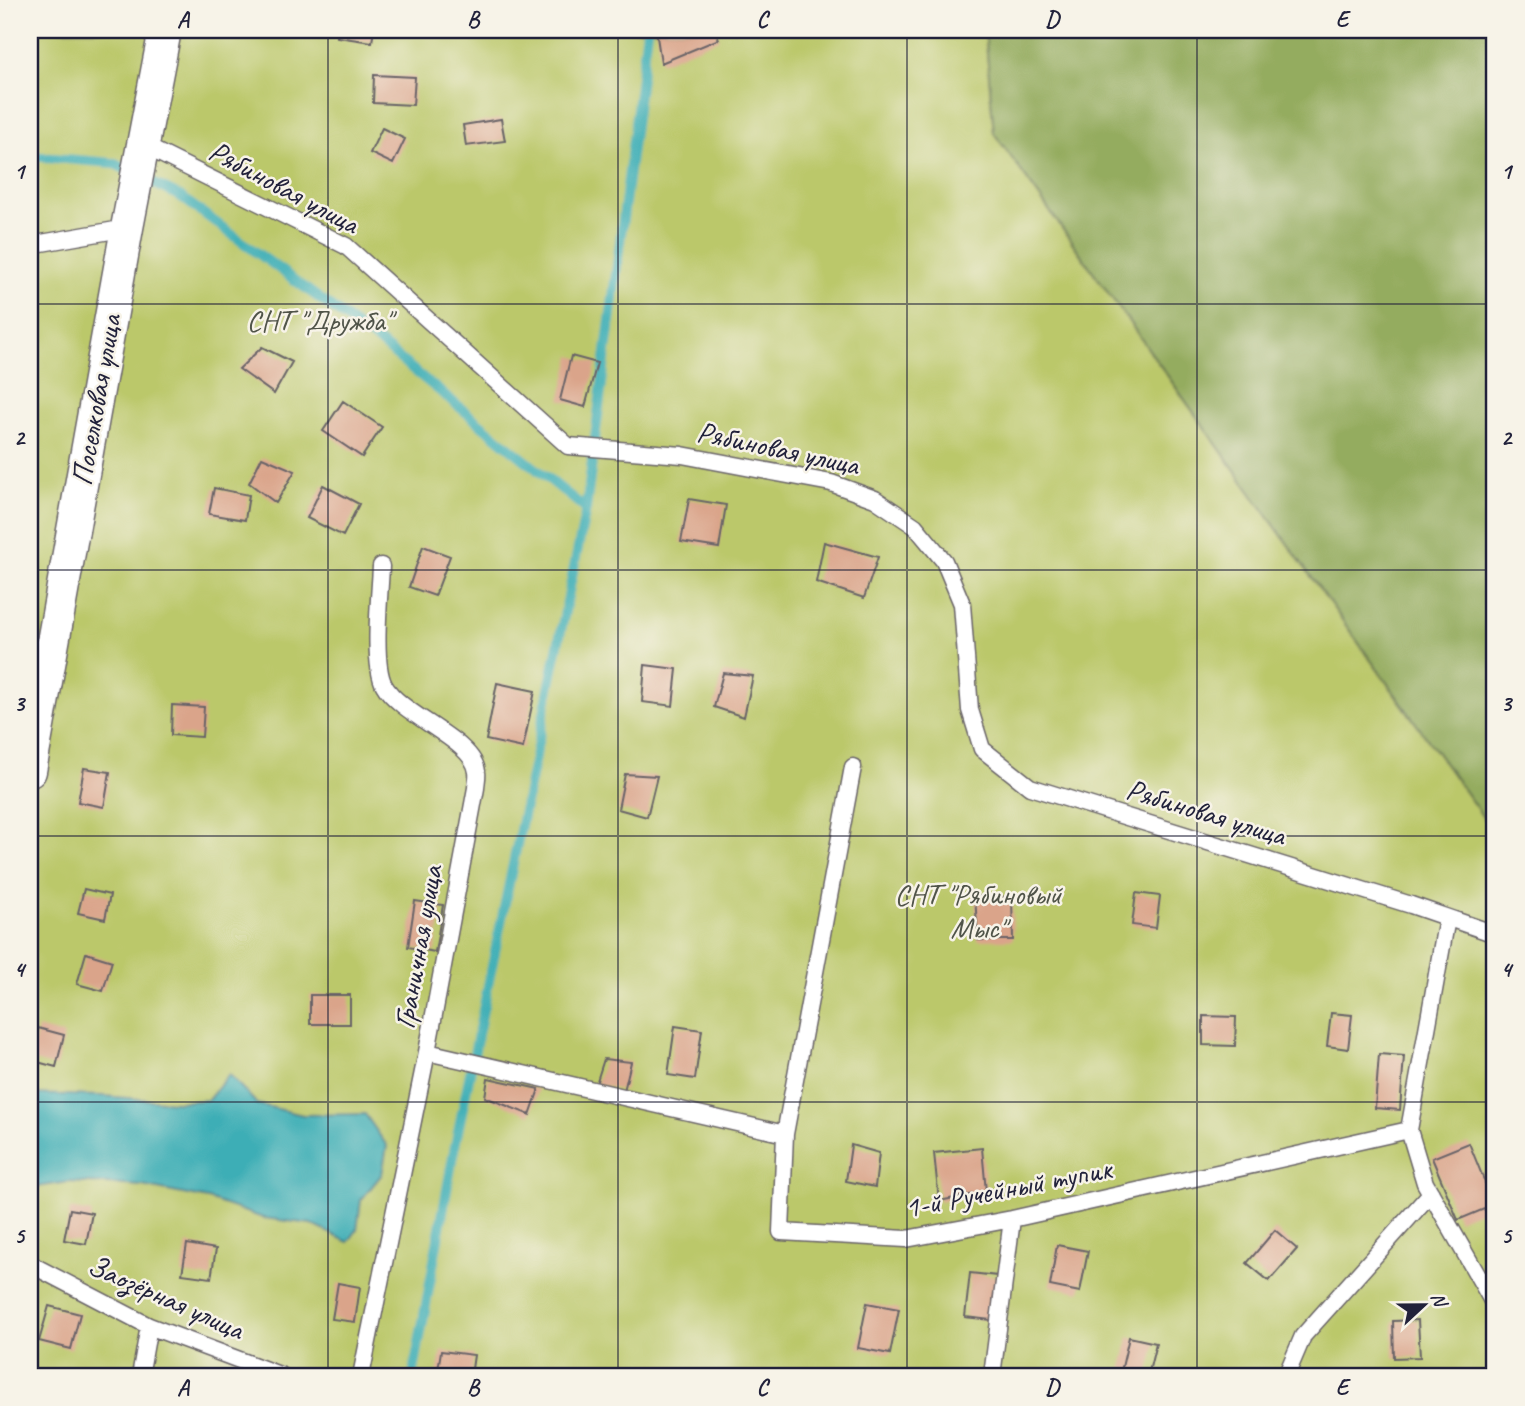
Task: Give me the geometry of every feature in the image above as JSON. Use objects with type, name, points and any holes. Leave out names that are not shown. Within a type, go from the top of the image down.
[{"type":"street","name":"Поселковая улица","points":[[30,771],[37,694],[165,30]]},
{"type":"lane","name":"Рябиновая улица","points":[[143,145],[346,246],[568,446],[682,455],[831,483],[874,499],[915,526],[944,562],[962,604],[970,710],[982,749],[1030,787],[1495,934]]},
{"type":"lane","points":[[30,245],[127,228]]},
{"type":"lane","name":"Граничная улица","points":[[361,1376],[427,1052],[476,788],[477,770],[468,752],[393,698],[382,682],[379,663],[381,566]]},
{"type":"lane","points":[[427,1052],[785,1134],[853,767]]},
{"type":"lane","points":[[1447,918],[1409,1130],[1425,1183],[1495,1306]]},
{"type":"lane","name":"1-й Ручейный тупик","points":[[785,1134],[781,1232],[906,1239],[1012,1219],[1409,1130]]},
{"type":"lane","points":[[1286,1376],[1303,1336],[1431,1193]]},
{"type":"lane","points":[[992,1376],[1012,1219]]},
{"type":"lane","name":"Заозёрная улица","points":[[30,1264],[149,1326],[282,1376]]},
{"type":"lane","points":[[141,1376],[149,1326]]},
{"type":"green space","name":"СНТ \"Рябиновый Мыс\"","points":[[30,30],[985,30],[994,133],[1488,824],[1495,824],[1495,1376],[30,1376]]},
{"type":"green space","points":[[985,30],[1495,30],[1495,824],[1488,824],[994,133]]},
{"type":"water","points":[[229,1074],[257,1104],[303,1115],[365,1114],[387,1146],[382,1174],[361,1200],[357,1230],[348,1242],[311,1224],[263,1218],[208,1199],[142,1186],[69,1182],[30,1188],[30,1094],[175,1102],[208,1100]]},
{"type":"building","points":[[338,30],[374,30],[372,42],[337,37]]},
{"type":"building","points":[[656,30],[715,30],[719,39],[661,63]]},
{"type":"building","points":[[374,75],[415,77],[413,105],[373,103]]},
{"type":"building","points":[[501,119],[505,141],[466,146],[463,125]]},
{"type":"building","points":[[382,128],[405,139],[393,164],[370,153]]},
{"type":"building","points":[[262,347],[292,362],[274,394],[239,369]]},
{"type":"building","points":[[571,356],[597,363],[585,407],[560,400]]},
{"type":"building","points":[[343,401],[382,427],[362,457],[323,431]]},
{"type":"building","points":[[262,457],[295,471],[276,503],[249,483]]},
{"type":"building","points":[[323,485],[359,504],[343,536],[307,518]]},
{"type":"building","points":[[214,488],[249,495],[245,520],[209,514]]},
{"type":"building","points":[[689,499],[726,505],[719,548],[681,542]]},
{"type":"building","points":[[824,542],[878,557],[864,598],[816,582]]},
{"type":"building","points":[[423,546],[450,556],[435,596],[409,587]]},
{"type":"building","points":[[645,665],[677,669],[673,706],[642,702]]},
{"type":"building","points":[[723,673],[753,676],[744,717],[714,707]]},
{"type":"building","points":[[497,683],[535,691],[523,748],[486,740]]},
{"type":"building","points":[[172,705],[204,707],[202,737],[171,735]]},
{"type":"building","points":[[84,768],[110,772],[104,807],[78,802]]},
{"type":"building","points":[[625,774],[657,776],[647,817],[618,809]]},
{"type":"building","points":[[84,889],[110,895],[105,919],[78,913]]},
{"type":"building","points":[[1136,893],[1160,896],[1156,928],[1132,925]]},
{"type":"building","points":[[975,896],[1012,897],[1013,940],[978,940]]},
{"type":"building","points":[[415,901],[443,905],[435,952],[408,947]]},
{"type":"building","points":[[86,953],[112,961],[103,991],[77,984]]},
{"type":"building","points":[[310,995],[350,995],[350,1024],[310,1024]]},
{"type":"building","points":[[1331,1013],[1352,1015],[1348,1049],[1327,1046]]},
{"type":"building","points":[[1203,1016],[1236,1017],[1235,1046],[1203,1045]]},
{"type":"building","points":[[675,1026],[702,1030],[695,1079],[668,1075]]},
{"type":"building","points":[[38,1028],[64,1035],[56,1067],[30,1060]]},
{"type":"building","points":[[1379,1054],[1404,1056],[1400,1110],[1375,1108]]},
{"type":"building","points":[[604,1059],[631,1062],[624,1091],[596,1084]]},
{"type":"building","points":[[488,1078],[539,1089],[530,1115],[485,1097]]},
{"type":"building","points":[[1469,1143],[1494,1205],[1458,1220],[1432,1158]]},
{"type":"building","points":[[851,1145],[879,1153],[875,1187],[846,1181]]},
{"type":"building","points":[[982,1148],[986,1192],[939,1201],[934,1153]]},
{"type":"building","points":[[70,1209],[92,1213],[86,1244],[64,1240]]},
{"type":"building","points":[[1275,1230],[1297,1249],[1269,1281],[1247,1263]]},
{"type":"building","points":[[187,1244],[216,1249],[211,1278],[182,1274]]},
{"type":"building","points":[[1057,1245],[1088,1251],[1080,1292],[1050,1286]]},
{"type":"building","points":[[970,1273],[997,1276],[991,1320],[965,1317]]},
{"type":"building","points":[[338,1283],[360,1287],[355,1322],[332,1319]]},
{"type":"building","points":[[867,1303],[899,1309],[890,1354],[858,1348]]},
{"type":"building","points":[[49,1306],[80,1314],[71,1349],[39,1341]]},
{"type":"building","points":[[1418,1320],[1420,1357],[1394,1358],[1393,1321]]},
{"type":"building","points":[[1129,1337],[1156,1343],[1148,1376],[1120,1376]]},
{"type":"building","points":[[441,1351],[474,1355],[471,1376],[437,1376]]},
{"type":"building","points":[[551,1372],[567,1375],[567,1376],[550,1376]]},
{"type":"waterway","points":[[413,1376],[454,1151],[586,509],[647,30]]},
{"type":"waterway","points":[[30,156],[113,163],[181,197],[380,343],[586,509]]},
{"type":"park label","name":"СНТ \"Дружба\"","points":[[319,320]]}]
